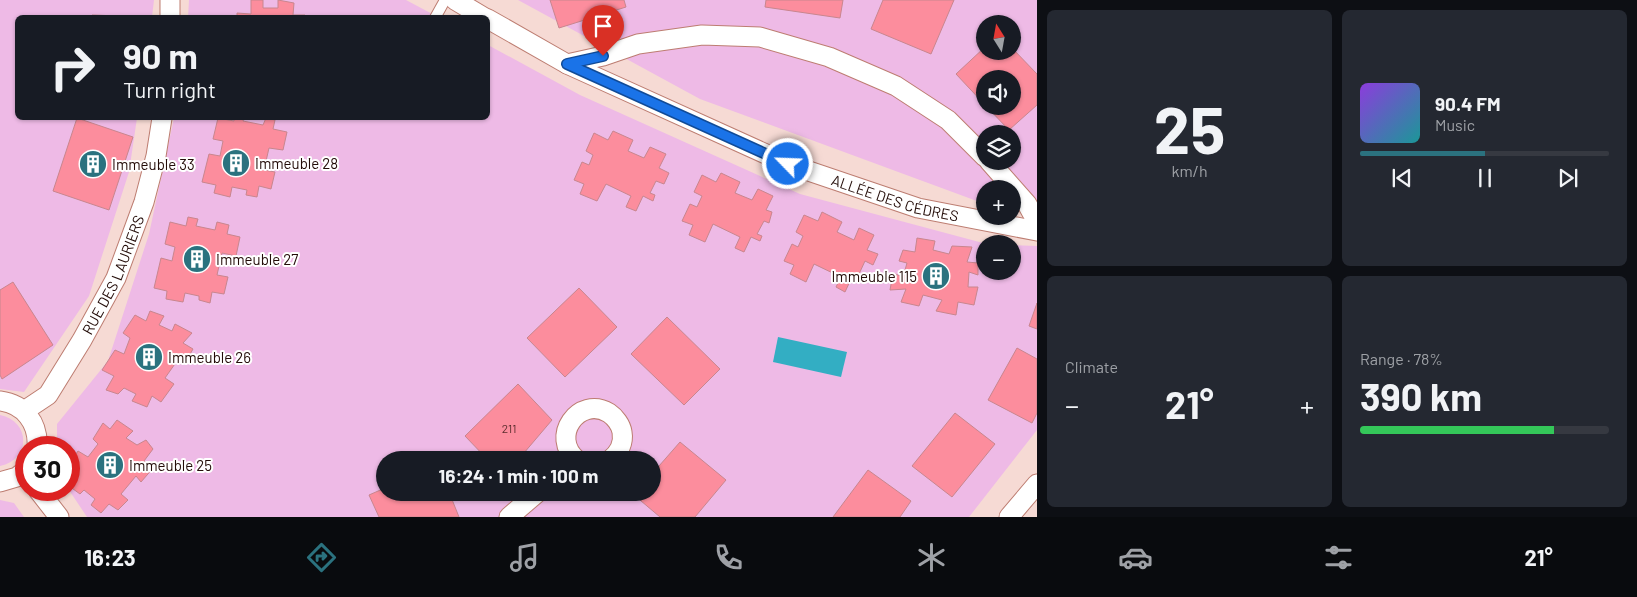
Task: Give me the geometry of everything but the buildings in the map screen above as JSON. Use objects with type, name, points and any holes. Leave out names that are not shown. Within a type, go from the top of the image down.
[{"type":"street","points":[[170,0],[170,15]]},
{"type":"street","name":"ALLÉE DES CÉDRES","points":[[455,0],[481,15]]},
{"type":"street","name":"ALLÉE DES CÉDRES","points":[[490,20],[567,64],[788,164],[918,208],[1037,231]]},
{"type":"street","points":[[567,64],[647,43],[702,35],[760,38],[829,57],[896,86],[948,120],[976,148]]},
{"type":"street","name":"RUE DES LAURIERS","points":[[24,411],[48,395],[78,347],[116,278],[144,202],[156,156],[162,120]]},
{"type":"street","points":[[997,170],[1027,204],[1037,222]]},
{"type":"street","points":[[0,401],[16,405],[24,411],[35,427],[37,436]]},
{"type":"street","points":[[569,451],[566,442],[566,432],[569,423],[584,411],[594,409],[604,410],[619,423],[622,432],[622,442],[618,451]]},
{"type":"street","points":[[0,482],[15,478]]},
{"type":"street","points":[[1009,517],[1037,484]]},
{"type":"street","points":[[47,501],[59,517]]},
{"type":"street","points":[[509,517],[528,501]]},
{"type":"lane","points":[[437,15],[445,0]]},
{"type":"shaded area","points":[[0,0],[154,0],[152,15],[15,15],[15,120],[137,120],[129,172],[89,296],[24,392],[0,389]]},
{"type":"shaded area","points":[[189,0],[406,0],[434,15],[188,15]]},
{"type":"shaded area","points":[[518,0],[1037,0],[1037,212],[1021,209],[1021,180],[976,180],[976,201],[700,99]]},
{"type":"shaded area","points":[[490,46],[580,95],[800,194],[976,241],[976,280],[1021,280],[1021,245],[1037,246],[1037,430],[969,517],[87,517],[76,501],[80,501],[80,436],[57,436],[57,424],[108,361],[149,234],[174,120],[490,120]]},
{"type":"shaded area","points":[[0,415],[10,419],[17,425],[22,436],[15,436],[15,458],[0,466]]},
{"type":"shaded area","points":[[0,500],[14,503],[24,517],[0,517]]},
{"type":"water","points":[[778,337],[847,352],[841,377],[773,362]]},
{"type":"place","name":"Immeuble 28","points":[[236,163]]},
{"type":"place","name":"Immeuble 33","points":[[93,164]]},
{"type":"place","name":"Immeuble 27","points":[[197,259]]},
{"type":"place","name":"Immeuble 115","points":[[936,276]]},
{"type":"place","name":"Immeuble 26","points":[[149,357]]},
{"type":"place","name":"Immeuble 25","points":[[110,465]]},
{"type":"route","points":[[603,56],[567,64],[788,164]]}]
